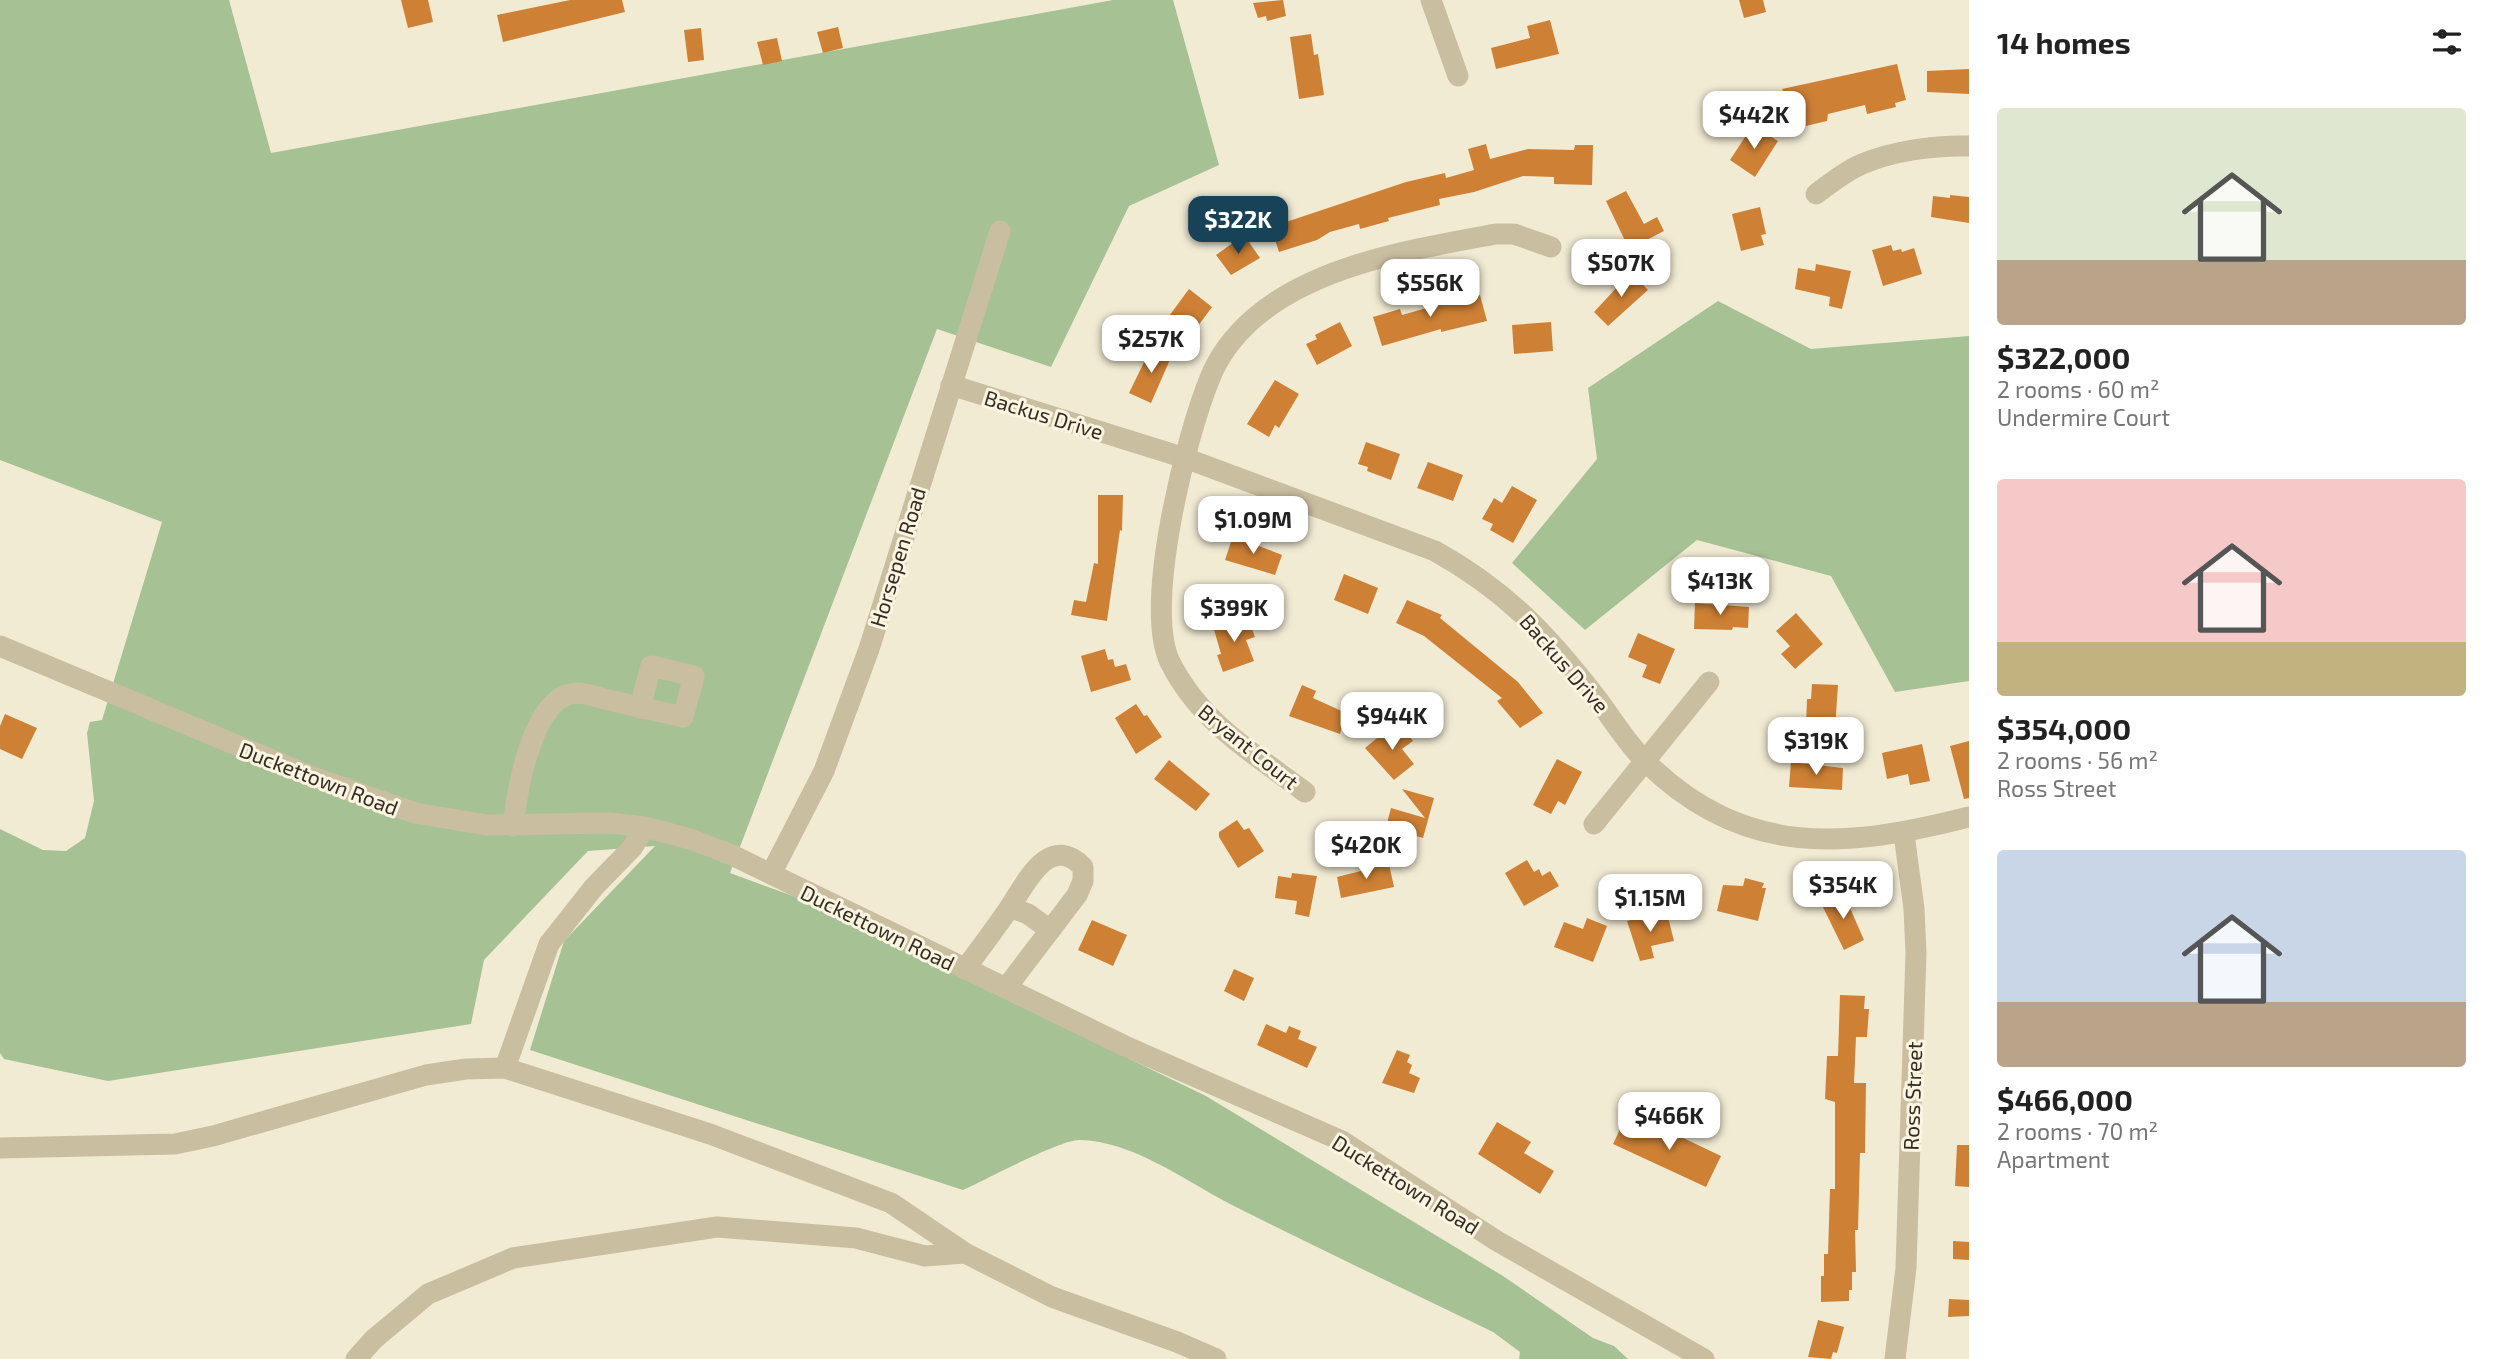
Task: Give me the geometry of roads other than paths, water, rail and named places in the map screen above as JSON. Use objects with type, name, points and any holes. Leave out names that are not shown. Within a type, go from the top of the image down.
[{"type":"street","points":[[1431,0],[1458,76]]},
{"type":"street","points":[[1816,194],[1860,165],[1884,157],[1932,148],[1969,146]]},
{"type":"street","name":"Horsepen Road","points":[[771,874],[824,771],[869,649],[1000,231]]},
{"type":"street","name":"Bryant Court","points":[[1306,792],[1200,710],[1169,659],[1161,634],[1162,575],[1185,458],[1210,378],[1233,339],[1275,303],[1305,286],[1357,265],[1496,234],[1514,234],[1551,247]]},
{"type":"street","name":"Backus Drive","points":[[951,385],[1185,458],[1435,551],[1471,571],[1508,599],[1559,650],[1646,762],[1708,809],[1744,825],[1770,833],[1826,840],[1904,834],[1969,817]]},
{"type":"street","name":"Duckettown Road","points":[[0,646],[170,719],[385,804],[440,819],[513,826],[580,823],[645,827],[710,846],[1159,1061],[1342,1141],[1505,1246],[1704,1359]]},
{"type":"street","points":[[1594,824],[1709,682]]},
{"type":"street","points":[[513,826],[517,794],[528,753],[544,714],[556,699],[576,693],[640,708]]},
{"type":"street","points":[[505,1068],[549,944],[594,887],[632,848],[645,827]]},
{"type":"street","name":"Ross Street","points":[[1895,1359],[1906,1268],[1916,953],[1914,909],[1904,834]]},
{"type":"street","points":[[965,969],[1010,907],[1028,874],[1049,859],[1059,856],[1074,858],[1083,867],[1083,881],[1077,895],[1006,988]]},
{"type":"street","points":[[1010,907],[1028,914],[1050,930]]},
{"type":"street","points":[[0,1148],[175,1144],[213,1136],[426,1075],[466,1069],[505,1068],[710,1134],[891,1203],[965,1253],[1052,1297],[1177,1342],[1216,1359]]},
{"type":"street","points":[[356,1359],[374,1339],[428,1294],[513,1258],[717,1227],[856,1238],[925,1256],[965,1253]]}]
